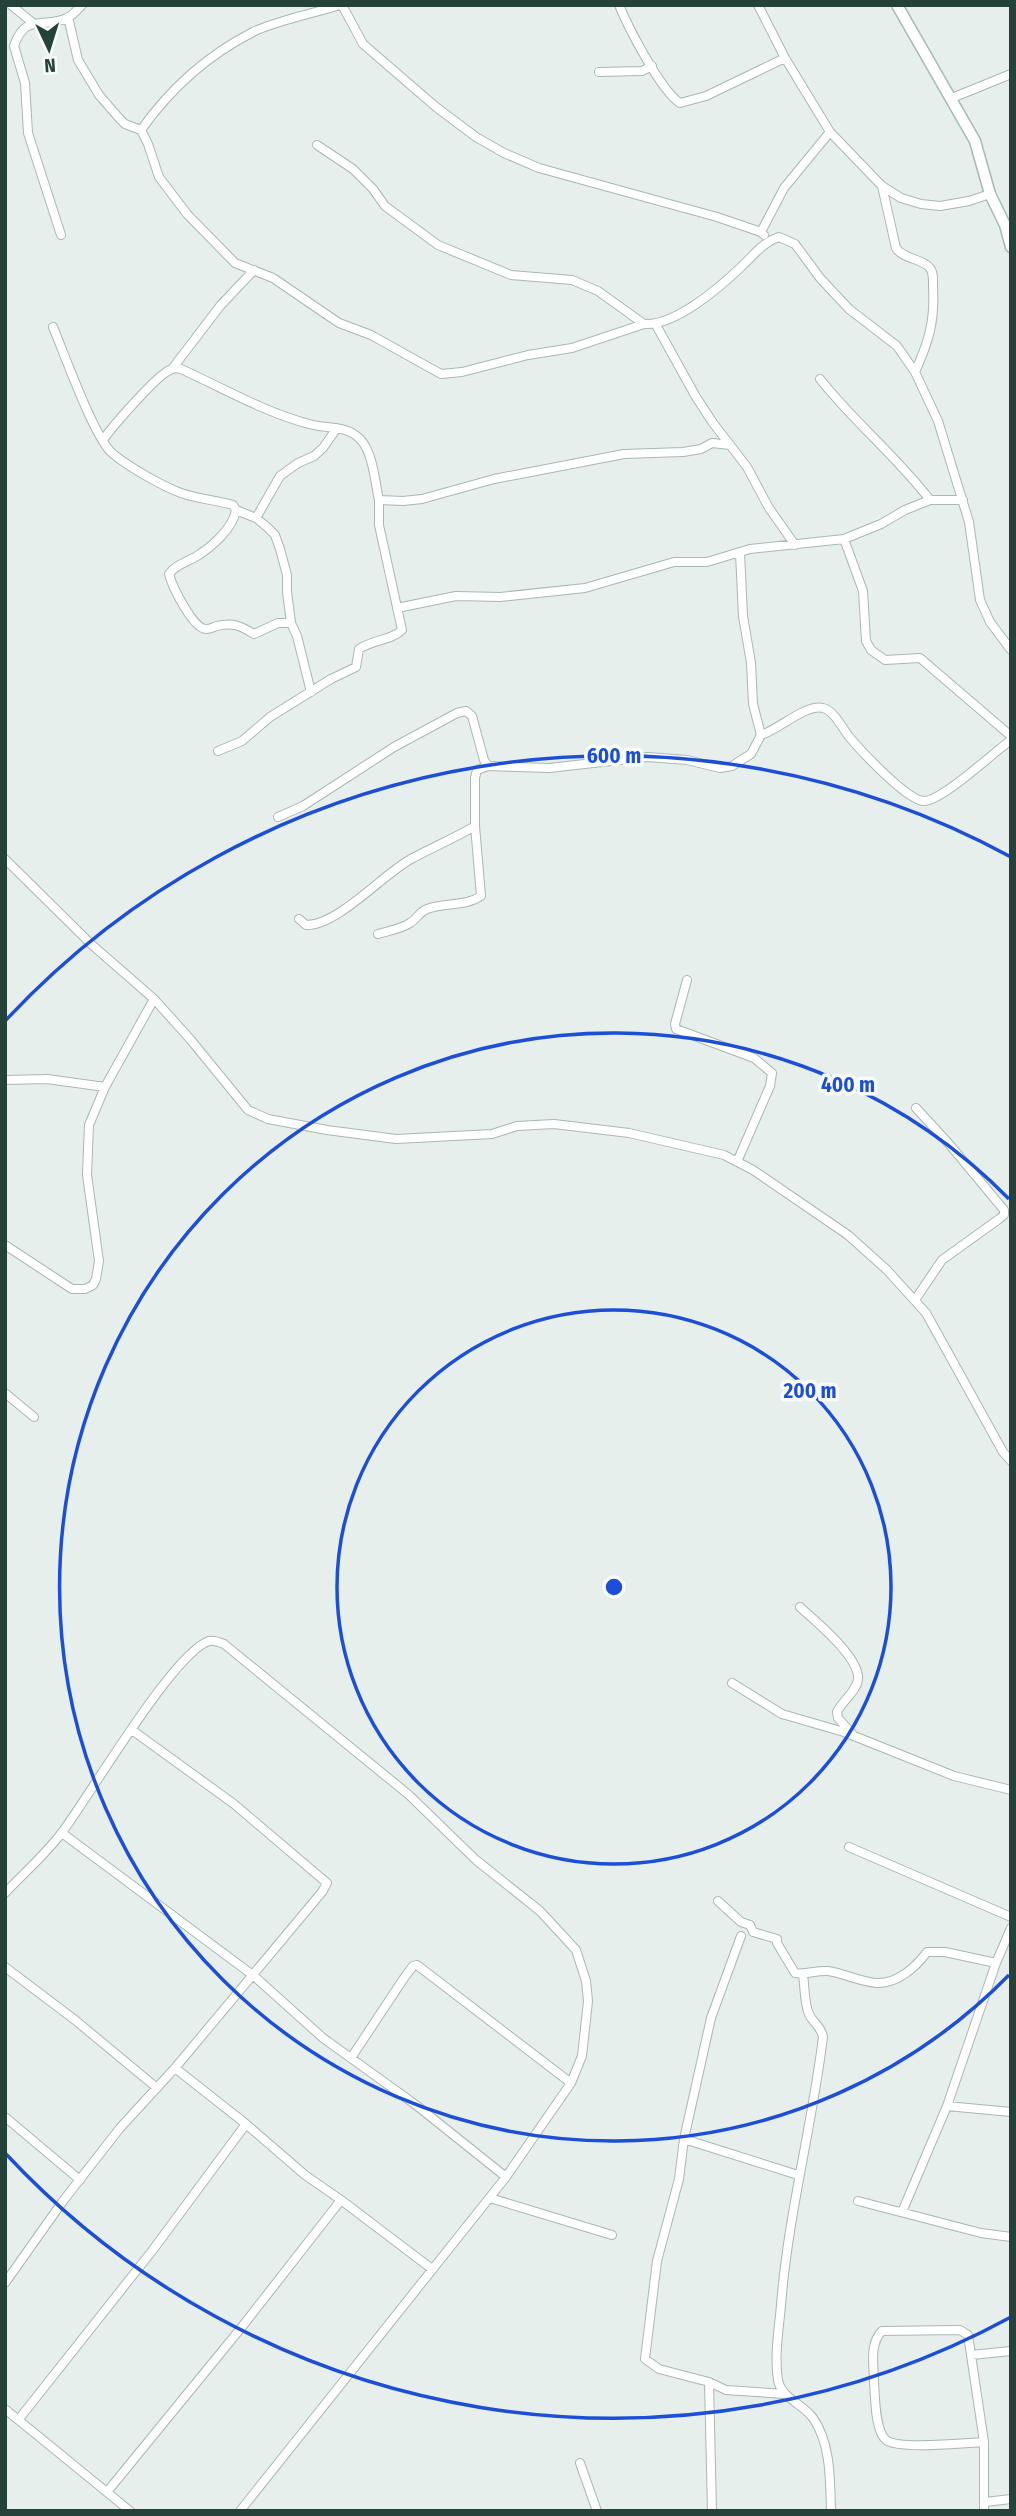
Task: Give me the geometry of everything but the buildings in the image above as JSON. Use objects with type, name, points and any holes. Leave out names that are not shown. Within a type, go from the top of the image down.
[{"type":"street","points":[[11,5],[33,23]]},
{"type":"street","points":[[61,235],[28,132],[25,83],[14,46],[18,33],[33,23],[68,17],[82,5]]},
{"type":"street","points":[[141,130],[166,99],[204,62],[255,31],[341,5],[363,44],[436,107],[476,137],[504,153],[539,168],[761,232],[768,240]]},
{"type":"street","points":[[619,5],[652,66],[672,98],[680,103],[688,102],[785,58]]},
{"type":"street","points":[[758,5],[785,58],[830,132],[882,186],[901,198],[940,206],[990,194]]},
{"type":"street","points":[[897,5],[975,141],[990,194],[1005,225],[1011,247]]},
{"type":"street","points":[[68,17],[78,61],[99,95],[125,124],[141,130],[159,177],[187,214],[235,263],[273,278],[339,323],[371,335],[441,374],[462,372],[528,355],[572,348],[644,324],[656,325],[685,311],[719,286],[768,240],[779,237],[795,244],[820,278],[849,309],[897,346],[915,372],[939,421],[963,500],[973,541],[979,600],[990,622],[1011,650]]},
{"type":"street","points":[[599,72],[642,71],[652,66]]},
{"type":"street","points":[[952,98],[1011,75]]},
{"type":"street","points":[[761,232],[784,188],[830,132]]},
{"type":"street","points":[[317,145],[353,169],[385,205],[438,246],[511,275],[572,281],[598,291],[644,324]]},
{"type":"street","points":[[882,186],[896,248],[932,270],[932,330],[915,372]]},
{"type":"street","points":[[103,440],[116,421],[160,377],[172,369],[220,306],[254,270]]},
{"type":"street","points":[[656,325],[713,424],[747,467],[769,508],[795,545]]},
{"type":"street","points":[[53,327],[103,440],[111,452],[167,488],[233,505],[236,510],[256,518],[275,535],[285,562],[290,623],[297,636],[311,692]]},
{"type":"street","points":[[172,369],[181,369],[279,414],[354,433],[363,441],[380,499],[379,525],[402,630],[359,649],[356,667],[331,679],[270,717],[242,741],[218,751]]},
{"type":"street","points":[[820,379],[844,410],[912,477],[930,500]]},
{"type":"street","points":[[712,443],[713,424]]},
{"type":"street","points":[[256,518],[276,480],[287,470],[314,456],[337,428]]},
{"type":"street","points":[[380,499],[422,499],[494,479],[624,454],[684,452],[701,449],[712,443],[730,445]]},
{"type":"street","points":[[397,608],[456,596],[500,597],[598,586],[674,562],[707,562],[750,549],[844,539],[930,500],[963,500]]},
{"type":"street","points":[[236,510],[232,523],[214,542],[201,553],[174,568],[169,574],[171,583],[192,619],[201,628],[242,625],[254,634],[278,623],[290,623]]},
{"type":"street","points":[[761,735],[774,731],[813,707],[824,708],[831,712],[849,738],[870,759],[915,799],[925,801],[942,793],[1011,738],[920,658],[885,660],[871,650],[866,641],[863,591],[844,539]]},
{"type":"street","points":[[378,934],[407,925],[427,909],[474,901],[481,896],[475,826],[477,770],[488,766],[549,768],[647,757],[687,760],[720,768],[732,766],[751,754],[761,735],[753,704],[751,663],[743,617],[740,553]]},
{"type":"street","points":[[278,817],[303,806],[394,747],[457,713],[466,711],[472,716],[488,766]]},
{"type":"street","points":[[299,919],[306,925],[326,921],[410,860],[451,841],[475,826]]},
{"type":"street","points":[[5,859],[82,936],[154,999],[248,1110],[268,1119],[291,1125],[396,1139],[492,1134],[517,1126],[554,1124],[629,1133],[724,1155],[753,1170],[848,1236],[887,1270],[915,1300],[926,1313],[1011,1461]]},
{"type":"street","points":[[687,980],[676,1029],[754,1058],[772,1073],[770,1086],[737,1162]]},
{"type":"street","points":[[5,1245],[72,1289],[85,1289],[93,1285],[99,1261],[88,1194],[89,1125],[105,1087],[154,999]]},
{"type":"street","points":[[5,1080],[47,1079],[105,1087]]},
{"type":"street","points":[[915,1300],[932,1272],[943,1260],[1004,1215],[1004,1210],[916,1108]]},
{"type":"street","points":[[5,1393],[34,1417]]},
{"type":"street","points":[[800,1607],[844,1649],[857,1671],[859,1678],[856,1686],[837,1712],[838,1718],[855,1737]]},
{"type":"street","points":[[5,1893],[62,1833],[166,1682],[190,1655],[207,1642],[224,1644],[409,1795],[476,1860],[540,1911],[576,1950],[586,1981],[588,2001],[582,2056],[571,2083],[490,2198],[240,2511]]},
{"type":"street","points":[[732,1683],[782,1714],[855,1737],[954,1776],[1011,1790]]},
{"type":"street","points":[[5,2283],[8,2270],[31,2250],[120,2129],[254,1976],[322,1892],[326,1880],[234,1804],[132,1730]]},
{"type":"street","points":[[62,1833],[254,1976],[323,2038],[416,2105],[506,2177]]},
{"type":"street","points":[[849,1847],[1011,1917]]},
{"type":"street","points":[[718,1901],[741,1922],[750,1925],[753,1932],[777,1939],[795,1972],[803,1975],[825,1971],[879,1983],[916,1967],[927,1952],[945,1952],[996,1963]]},
{"type":"street","points":[[902,2212],[947,2106],[996,1963],[1011,1928]]},
{"type":"street","points":[[741,1936],[711,2018],[684,2139],[679,2179],[657,2260],[645,2359],[659,2369],[709,2382],[726,2390],[785,2394]]},
{"type":"street","points":[[351,2058],[412,1966],[417,1965],[571,2083]]},
{"type":"street","points":[[5,1967],[158,2088]]},
{"type":"street","points":[[803,1975],[807,2011],[821,2028],[823,2037],[798,2175],[782,2284],[776,2357],[779,2383],[785,2394],[812,2416],[825,2440],[831,2511]]},
{"type":"street","points":[[175,2068],[305,2175],[432,2269]]},
{"type":"street","points":[[947,2106],[1011,2112]]},
{"type":"street","points":[[5,2117],[80,2180]]},
{"type":"street","points":[[19,2419],[152,2251],[246,2124]]},
{"type":"street","points":[[684,2139],[798,2175]]},
{"type":"street","points":[[490,2198],[612,2235]]},
{"type":"street","points":[[107,2492],[341,2200]]},
{"type":"street","points":[[858,2201],[981,2233],[1011,2237]]},
{"type":"street","points":[[984,2442],[894,2444],[887,2441],[881,2433],[875,2405],[873,2349],[875,2338],[882,2330],[960,2330],[968,2335],[971,2371],[984,2442],[985,2506],[1011,2499]]},
{"type":"street","points":[[971,2355],[1011,2351]]},
{"type":"street","points":[[709,2382],[712,2511]]},
{"type":"street","points":[[5,2409],[130,2511]]},
{"type":"street","points":[[580,2463],[597,2511]]}]
